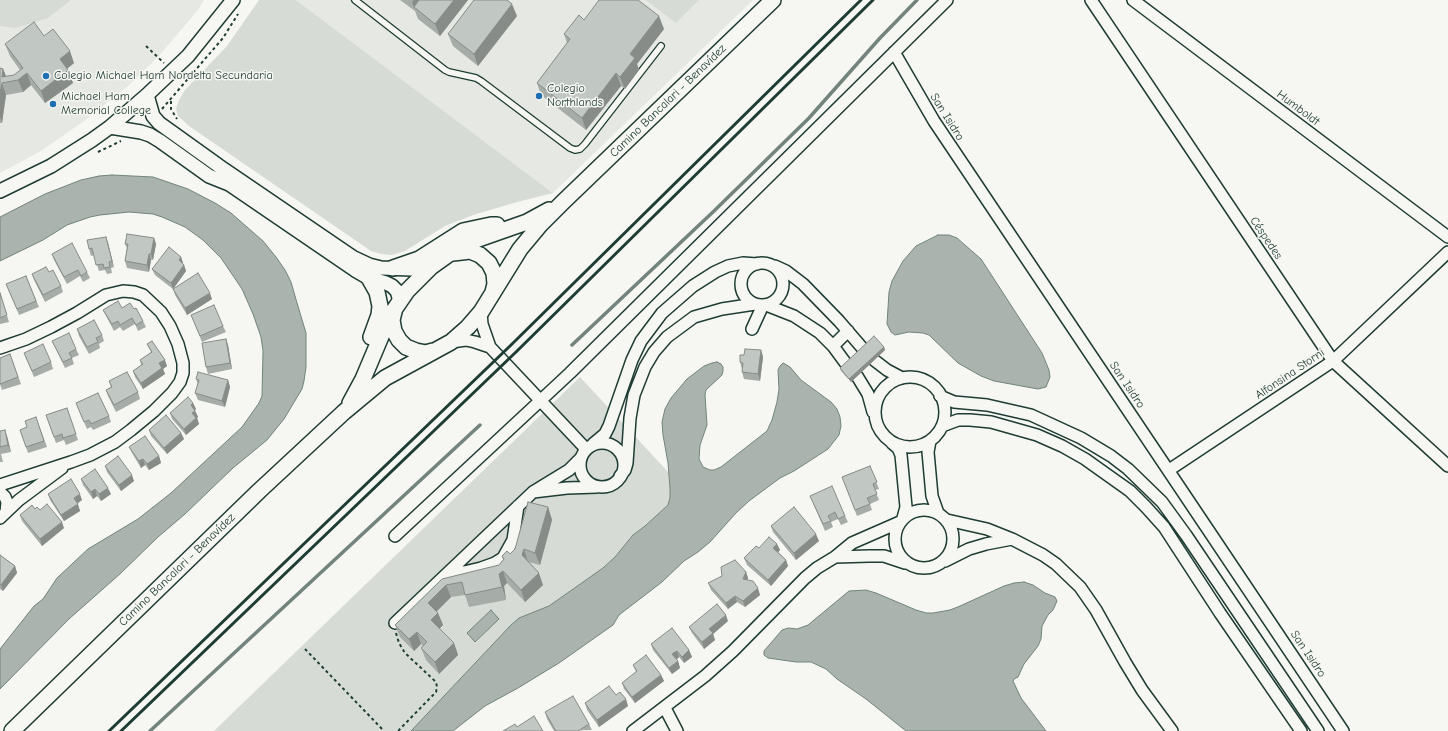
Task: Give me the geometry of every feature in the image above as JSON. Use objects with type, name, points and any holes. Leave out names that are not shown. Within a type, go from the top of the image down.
[{"type":"main road","name":"Camino Bancalari - Benavídez","points":[[12,731],[259,491],[344,412],[385,378],[451,342],[468,327],[481,312],[520,249],[540,226],[563,202],[773,0]]},
{"type":"main road","name":"Camino Bancalari - Benavídez","points":[[344,412],[363,379],[385,327],[397,306],[407,291],[431,267],[470,242],[539,217],[563,202]]},
{"type":"main road","points":[[393,268],[419,259],[463,231],[491,225],[516,225]]},
{"type":"main road","points":[[448,255],[470,251],[480,255],[489,263],[494,273],[495,284],[492,295]]},
{"type":"main road","points":[[363,379],[369,342],[379,315],[380,306],[377,292],[369,278]]},
{"type":"main road","points":[[397,306],[392,320],[394,330],[399,340],[406,347],[416,351],[426,353],[436,350]]},
{"type":"street","points":[[0,191],[51,166],[110,127],[147,95],[188,56],[233,0]]},
{"type":"street","points":[[395,536],[570,373],[947,0]]},
{"type":"street","name":"Céspedes","points":[[1091,0],[1333,361],[1448,466]]},
{"type":"street","name":"Humboldt","points":[[1133,0],[1448,237]]},
{"type":"street","name":"San Isidro","points":[[894,52],[934,121],[1343,731]]},
{"type":"street","points":[[147,95],[153,116],[159,123],[218,166],[354,258],[369,265],[381,268],[412,269],[431,267]]},
{"type":"street","points":[[110,127],[150,135],[209,176],[229,184],[355,270],[369,278],[386,282],[392,286],[397,291],[397,306]]},
{"type":"street","name":"Alfonsina Storni","points":[[1169,470],[1333,361],[1448,252]]},
{"type":"street","points":[[395,623],[533,492],[569,470],[604,434],[609,426],[632,360],[641,341],[662,313],[693,286],[715,272],[728,266],[743,263],[762,264],[778,267],[786,271],[803,284],[864,350]]},
{"type":"street","points":[[533,492],[602,486],[614,482],[620,476],[625,470],[627,463],[630,418],[634,395],[645,367],[654,352],[667,337],[694,317],[722,309],[761,305],[774,302],[779,296],[783,285],[780,274],[775,268],[762,264],[750,267],[744,272],[741,283],[742,291],[746,298],[761,305],[794,316],[820,332],[847,365]]},
{"type":"street","points":[[0,348],[26,339],[51,327],[77,314],[106,295],[123,291],[143,295],[161,312],[170,326],[183,363],[183,373],[180,382],[172,393],[158,407],[115,442],[71,462],[0,485]]},
{"type":"street","points":[[752,329],[761,305]]},
{"type":"street","points":[[481,312],[482,324],[490,347],[587,451]]},
{"type":"street","points":[[833,346],[848,331]]},
{"type":"street","points":[[451,342],[466,340],[490,347]]},
{"type":"street","points":[[874,360],[887,370],[902,378]]},
{"type":"street","points":[[857,376],[868,394],[878,428],[882,434],[898,448],[901,455],[906,507],[895,532],[894,543],[898,553],[909,564]]},
{"type":"street","points":[[874,415],[876,403],[882,392],[890,383],[902,378],[908,377],[921,379],[932,386],[940,396],[945,414],[939,432],[930,441],[918,447],[911,448],[892,443]]},
{"type":"street","points":[[940,396],[954,402],[987,405],[1031,416],[1081,438],[1111,456],[1128,469],[1157,497],[1191,542],[1318,731]]},
{"type":"street","points":[[942,426],[958,420],[991,422],[1037,434],[1085,459],[1130,491],[1164,527],[1220,613],[1301,731]]},
{"type":"street","points":[[930,441],[928,452],[932,496],[938,513]]},
{"type":"street","points":[[602,486],[591,484],[584,478],[580,467],[587,451],[605,443],[612,446],[618,451],[623,461],[623,469],[620,476]]},
{"type":"street","points":[[3,515],[19,500],[71,462]]},
{"type":"street","points":[[0,492],[7,502],[3,515]]},
{"type":"street","points":[[448,573],[464,572],[481,568],[495,563],[503,558],[513,540],[518,506]]},
{"type":"street","points":[[633,731],[665,708],[733,651],[805,578],[817,568],[835,557],[852,543],[901,520],[917,510],[928,510],[938,513],[947,520],[988,529],[1012,539],[1043,555],[1056,564],[1084,593],[1096,610],[1142,690],[1172,731]]},
{"type":"street","points":[[1164,527],[1174,519]]},
{"type":"street","points":[[941,563],[949,555],[953,545],[952,530],[947,520]]},
{"type":"street","points":[[835,557],[884,556],[914,567],[925,569],[931,568],[969,549],[1012,539]]},
{"type":"street","points":[[665,708],[677,731]]},
{"type":"lane","points":[[355,0],[445,70],[476,78],[481,81],[570,148],[575,150],[580,149],[585,144],[661,46]]},
{"type":"path","points":[[395,623],[399,644],[405,653],[436,682],[437,687],[436,692],[398,731]]},
{"type":"path","points":[[305,649],[384,731]]},
{"type":"shaded area","name":"Michael Ham Memorial College","points":[[0,0],[204,0],[198,10],[157,58],[128,86],[84,121],[41,151],[0,173]]},
{"type":"shaded area","points":[[0,0],[71,0],[48,18],[16,28],[0,26]]},
{"type":"shaded area","points":[[259,0],[296,0],[553,193],[473,215],[445,226],[405,251],[392,255],[371,251],[189,126],[178,116],[176,109],[185,90],[227,46]]},
{"type":"shaded area","name":"Colegio Northlands","points":[[296,0],[753,0],[553,193]]},
{"type":"shaded area","points":[[646,0],[699,0],[676,23]]},
{"type":"shaded area","points":[[112,175],[153,177],[188,189],[231,213],[263,241],[285,270],[291,282],[306,333],[306,367],[304,381],[302,389],[284,419],[267,440],[233,468],[121,573],[69,619],[0,689],[0,649],[34,606],[43,599],[57,578],[88,549],[138,519],[171,493],[242,427],[259,403],[262,396],[263,351],[261,337],[242,289],[221,258],[203,240],[185,227],[153,214],[129,212],[100,215],[67,225],[43,240],[0,261],[0,217],[45,194],[81,180]]},
{"type":"shaded area","points":[[938,235],[949,235],[957,238],[981,259],[1042,353],[1049,370],[1050,377],[1046,387],[1038,389],[994,381],[981,376],[958,363],[929,335],[909,332],[895,335],[891,332],[887,324],[889,292],[892,281],[903,261],[916,246]]},
{"type":"shaded area","points":[[717,362],[723,367],[722,375],[706,390],[705,395],[707,425],[700,445],[699,459],[703,467],[714,470],[721,467],[767,431],[777,402],[779,389],[778,370],[783,363],[790,367],[801,380],[831,402],[837,409],[841,426],[839,435],[828,449],[794,471],[780,478],[749,501],[710,542],[684,561],[662,582],[619,615],[613,625],[559,663],[485,706],[453,731],[411,731],[519,618],[549,606],[603,568],[615,557],[633,535],[668,505],[670,488],[662,422],[665,409],[671,398],[687,379],[704,366]]},
{"type":"shaded area","points":[[580,377],[669,473],[670,498],[668,505],[633,535],[615,557],[603,568],[549,606],[510,626],[411,731],[214,731]]},
{"type":"shaded area","points":[[1024,582],[1033,585],[1045,593],[1055,597],[1057,601],[1053,610],[1048,615],[1042,626],[1041,639],[1038,646],[1024,664],[1018,677],[1013,681],[1021,698],[1046,731],[906,731],[826,669],[811,662],[796,662],[768,658],[764,655],[764,651],[782,630],[788,628],[797,629],[808,625],[849,591],[866,590],[916,610],[926,613],[933,613],[950,610],[1004,586]]},
{"type":"shaded area","points":[[491,610],[499,619],[475,642],[467,633]]},
{"type":"building","points":[[419,0],[454,0],[435,24],[414,7]]},
{"type":"building","points":[[474,0],[507,0],[512,4],[474,54],[448,34]]},
{"type":"building","points":[[599,0],[638,0],[659,16],[630,54],[635,58],[620,77],[616,73],[582,118],[537,83],[570,39],[564,34],[579,15],[584,20]]},
{"type":"building","name":"Colegio Michael Ham Nordelta Secundaria","points":[[34,22],[44,36],[53,29],[70,51],[60,59],[68,70],[41,91],[27,73],[18,80],[2,83],[0,94],[0,68],[3,69],[2,77],[14,75],[23,68],[5,44]]},
{"type":"building","points":[[127,234],[154,238],[147,265],[125,261],[128,244],[125,244]]},
{"type":"building","points":[[106,237],[112,261],[109,262],[110,267],[104,268],[103,264],[96,265],[92,248],[89,249],[87,240]]},
{"type":"building","points":[[72,243],[87,272],[81,276],[78,270],[64,277],[52,254]]},
{"type":"building","points":[[169,247],[181,257],[179,260],[184,265],[171,283],[152,269]]},
{"type":"building","points":[[46,267],[49,272],[53,270],[61,286],[43,295],[32,274]]},
{"type":"building","points":[[198,273],[210,293],[185,308],[173,289]]},
{"type":"building","points":[[26,276],[36,301],[17,309],[6,284]]},
{"type":"building","points":[[0,293],[7,315],[0,318]]},
{"type":"building","points":[[118,301],[122,308],[130,303],[134,309],[136,308],[143,321],[136,325],[132,318],[120,325],[118,321],[112,324],[103,310]]},
{"type":"building","points":[[214,305],[223,326],[200,336],[191,315]]},
{"type":"building","points":[[94,320],[102,335],[96,338],[98,342],[87,347],[77,329]]},
{"type":"building","points":[[69,333],[76,349],[69,353],[72,358],[63,362],[52,341]]},
{"type":"building","points":[[874,336],[884,347],[849,379],[840,368]]},
{"type":"building","points":[[226,339],[230,363],[206,367],[202,343]]},
{"type":"building","points":[[152,341],[165,360],[159,363],[162,368],[141,383],[133,371],[143,364],[140,360],[152,352],[147,344]]},
{"type":"building","points":[[43,344],[51,362],[32,371],[24,353]]},
{"type":"building","points":[[745,349],[761,350],[758,374],[742,372],[743,363],[740,362],[740,355],[744,355]]},
{"type":"building","points":[[10,354],[18,377],[0,384],[0,358]]},
{"type":"building","points":[[127,372],[138,392],[114,405],[106,390],[112,387],[109,381]]},
{"type":"building","points":[[198,372],[228,380],[222,401],[195,393],[199,380],[196,379]]},
{"type":"building","points":[[98,393],[109,416],[91,424],[89,420],[84,422],[76,403]]},
{"type":"building","points":[[188,397],[193,403],[191,405],[195,411],[192,413],[196,418],[184,429],[170,413]]},
{"type":"building","points":[[67,408],[76,434],[63,438],[62,434],[54,437],[46,415]]},
{"type":"building","points":[[166,415],[181,433],[164,448],[149,430]]},
{"type":"building","points":[[36,417],[44,441],[26,447],[20,430],[27,427],[25,421]]},
{"type":"building","points":[[5,430],[8,445],[0,447],[0,431]]},
{"type":"building","points":[[145,436],[159,456],[147,464],[143,459],[139,461],[129,447]]},
{"type":"building","points":[[118,456],[132,475],[119,485],[105,466]]},
{"type":"building","points":[[870,466],[877,482],[873,484],[877,494],[867,498],[870,504],[855,510],[842,477]]},
{"type":"building","points":[[95,469],[108,488],[99,494],[95,489],[91,492],[81,479]]},
{"type":"building","points":[[71,479],[80,494],[74,498],[78,504],[61,515],[48,494]]},
{"type":"building","points":[[832,486],[845,516],[838,519],[835,512],[828,516],[831,521],[823,524],[810,496]]},
{"type":"building","points":[[528,502],[548,507],[535,553],[524,549],[522,555],[539,573],[521,590],[503,571],[499,574],[502,587],[465,595],[462,582],[446,585],[428,603],[438,613],[431,620],[454,643],[435,662],[421,648],[427,642],[417,632],[409,639],[395,625],[442,579],[499,565],[504,559],[502,556],[507,551],[510,554],[515,549]]},
{"type":"building","points":[[47,504],[62,522],[40,539],[20,515],[32,505],[35,509],[37,507],[40,510]]},
{"type":"building","points":[[794,507],[816,534],[794,553],[771,526]]},
{"type":"building","points":[[769,537],[777,544],[773,548],[786,560],[768,580],[744,558],[756,546],[759,548]]},
{"type":"building","points":[[0,555],[15,566],[1,585],[0,584]]},
{"type":"building","points":[[735,560],[746,572],[743,579],[753,581],[758,588],[743,601],[735,596],[726,603],[708,583],[722,576],[721,567]]},
{"type":"building","points":[[717,604],[726,615],[709,629],[713,633],[702,642],[689,627]]},
{"type":"building","points":[[672,628],[689,650],[682,657],[677,651],[672,654],[678,661],[669,668],[651,644]]},
{"type":"building","points":[[646,655],[661,675],[632,697],[622,683],[637,671],[633,665]]},
{"type":"building","points":[[609,686],[616,695],[620,692],[626,699],[597,720],[585,703]]},
{"type":"building","points":[[573,696],[589,724],[578,731],[556,731],[545,712]]},
{"type":"building","points":[[534,716],[543,731],[503,731],[515,724],[517,727]]},
{"type":"waterway","points":[[572,345],[714,211],[809,118],[880,38],[917,0]]},
{"type":"waterway","points":[[150,731],[480,425]]},
{"type":"railway","points":[[109,731],[510,346],[861,0]]},
{"type":"railway","points":[[121,731],[516,352],[873,0]]},
{"type":"place","name":"Colegio Michael Ham Nordelta Secundaria","points":[[46,76]]},
{"type":"place","name":"Colegio Northlands","points":[[539,96]]},
{"type":"place","name":"Michael Ham Memorial College","points":[[53,104]]}]
